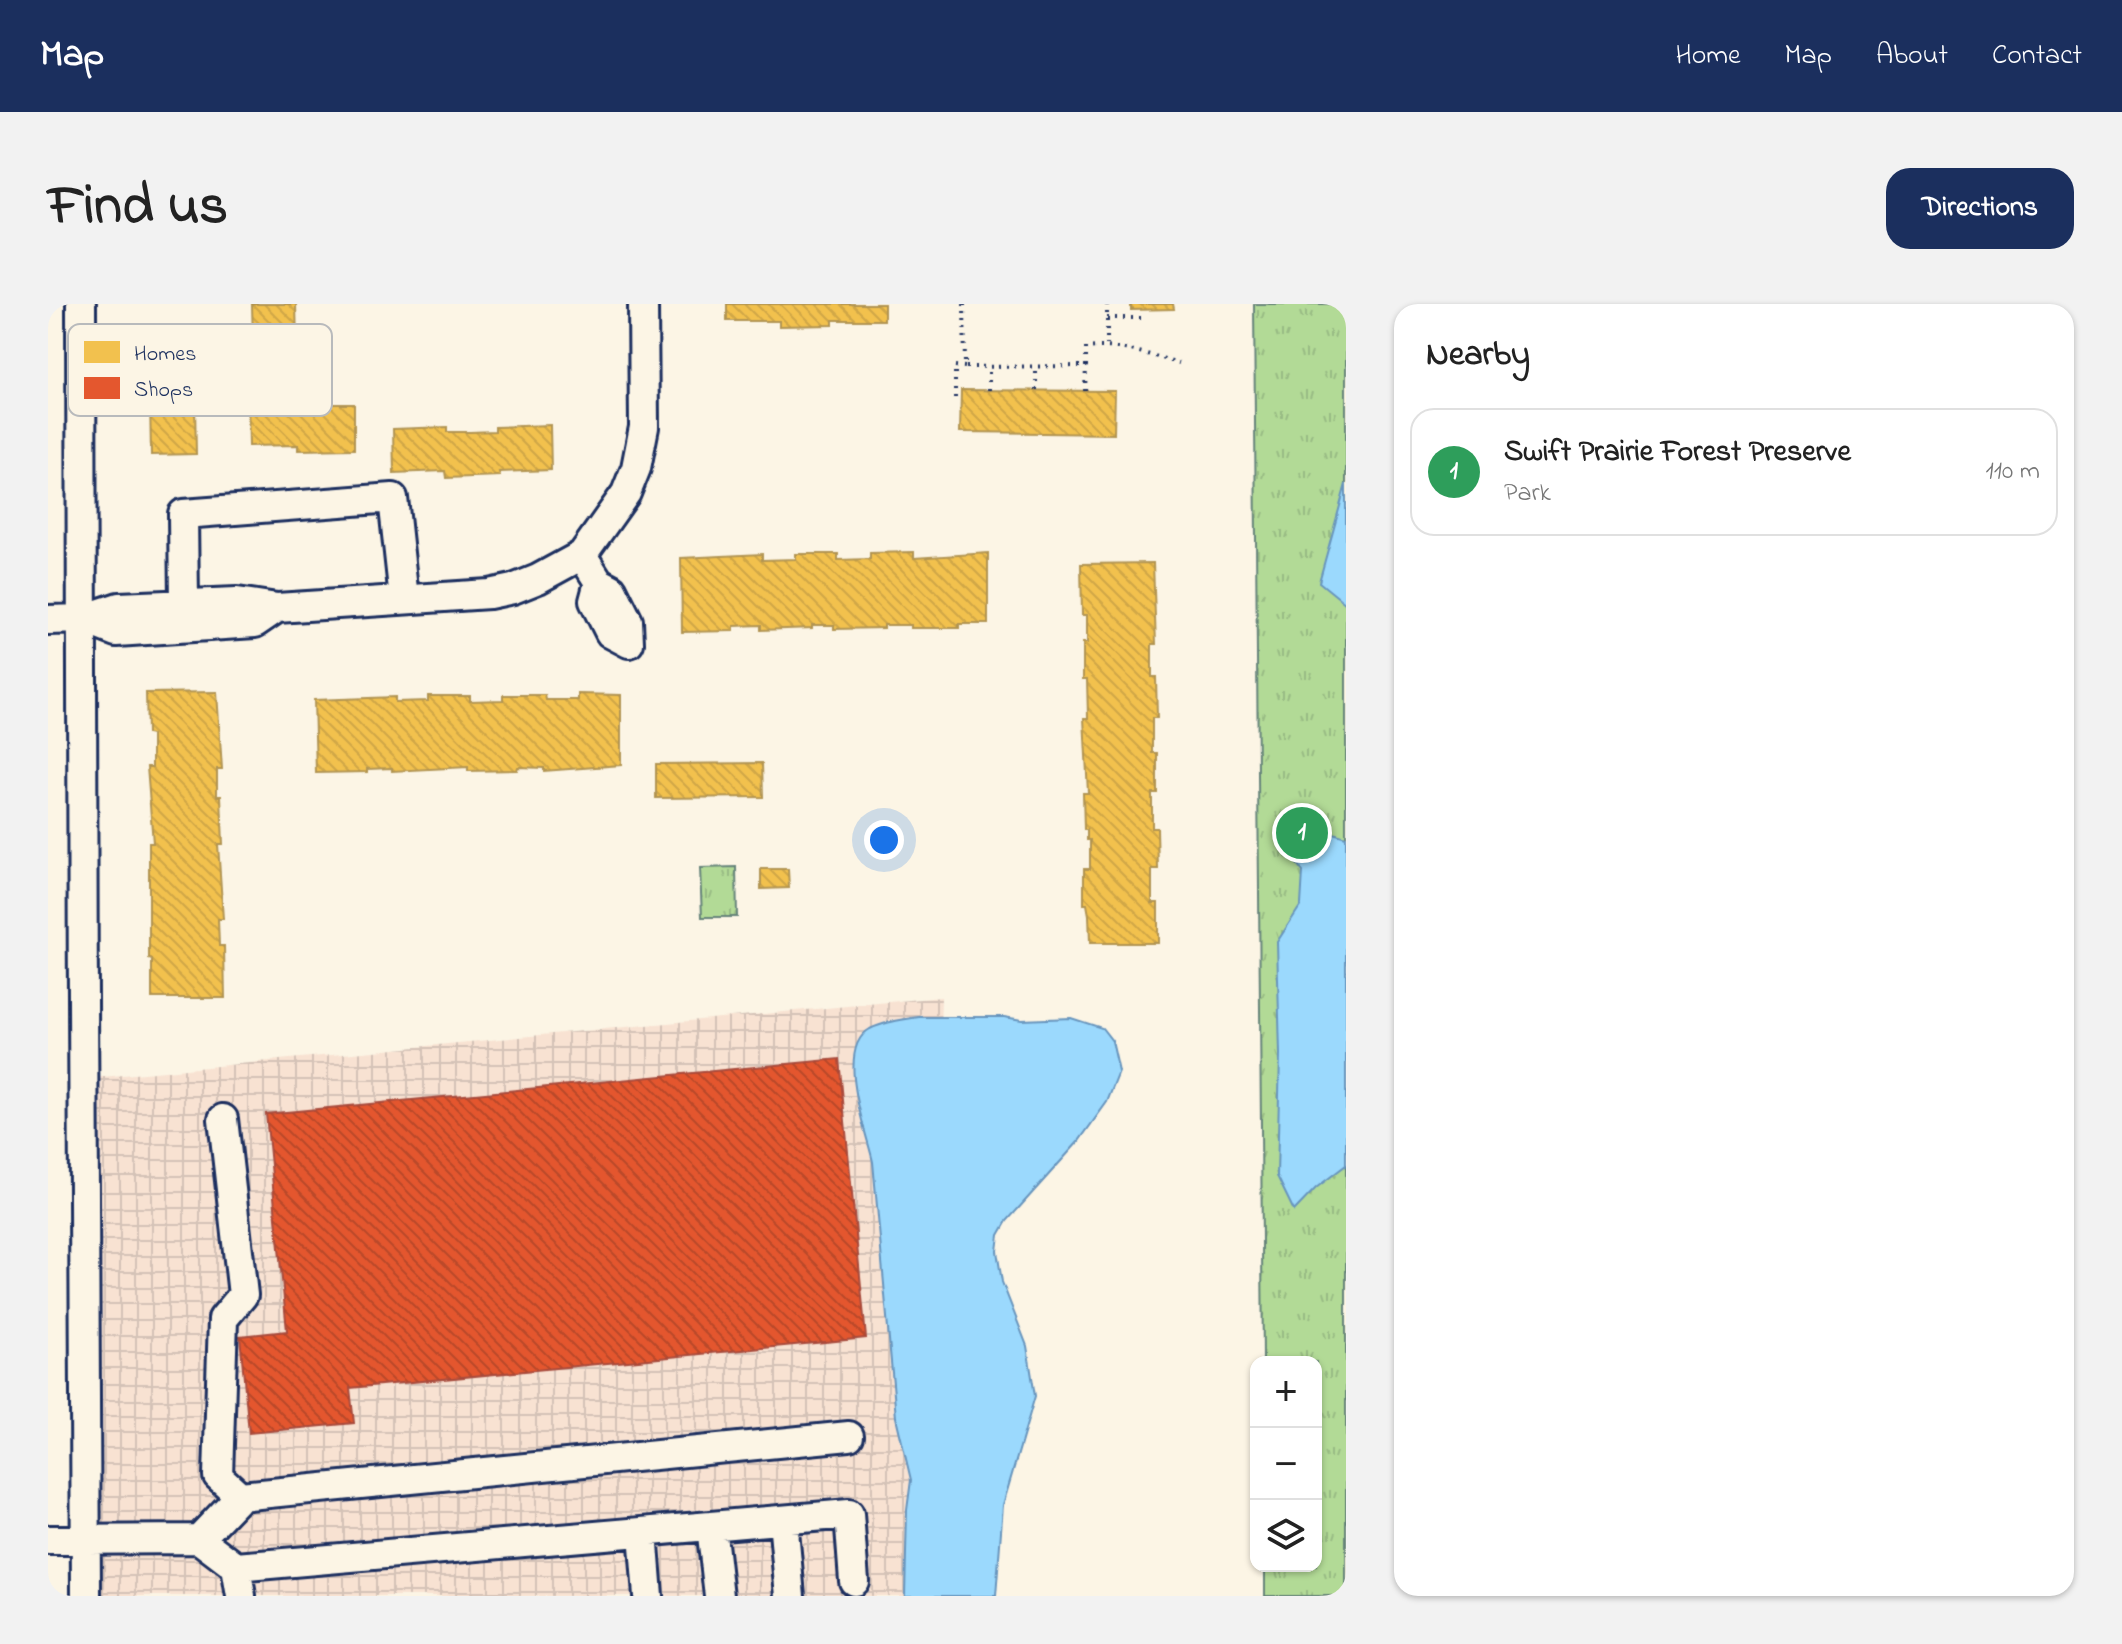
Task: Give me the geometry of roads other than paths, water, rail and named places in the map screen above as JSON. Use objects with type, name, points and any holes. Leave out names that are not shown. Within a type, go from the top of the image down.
[{"type":"street","points":[[81,304],[81,324]]},
{"type":"street","points":[[48,620],[83,619],[119,607],[237,602],[277,608],[489,594],[538,579],[582,555],[620,504],[636,468],[644,427],[643,304]]},
{"type":"street","points":[[82,416],[81,883],[86,1596]]},
{"type":"street","points":[[184,604],[183,514],[393,498],[404,599]]},
{"type":"street","points":[[582,555],[599,582]]},
{"type":"street","points":[[83,619],[116,632],[255,623],[277,608]]},
{"type":"street","points":[[223,1119],[243,1295],[223,1319],[218,1476],[240,1496]]},
{"type":"street","points":[[199,1539],[240,1496],[849,1436]]},
{"type":"street","points":[[48,1540],[199,1539],[236,1567],[849,1514],[854,1581]]},
{"type":"street","points":[[783,1520],[790,1596]]},
{"type":"street","points":[[711,1526],[719,1596]]},
{"type":"street","points":[[643,1532],[648,1596]]},
{"type":"street","points":[[236,1567],[241,1596]]},
{"type":"water","points":[[1346,484],[1346,604],[1319,582]]},
{"type":"water","points":[[1333,833],[1346,837],[1346,1165],[1316,1188],[1294,1211],[1277,1176],[1280,1054],[1277,942],[1301,905],[1303,872],[1295,861]]},
{"type":"water","points":[[919,1017],[1071,1018],[1102,1028],[1112,1041],[1119,1072],[1107,1102],[1079,1141],[1007,1221],[999,1235],[997,1251],[1002,1282],[1027,1346],[1035,1396],[1003,1505],[996,1596],[905,1596],[907,1510],[911,1480],[896,1417],[873,1162],[856,1092],[854,1054],[860,1039],[870,1029]]},
{"type":"place","name":"Swift Prairie Forest Preserve","points":[[1302,833]]}]
